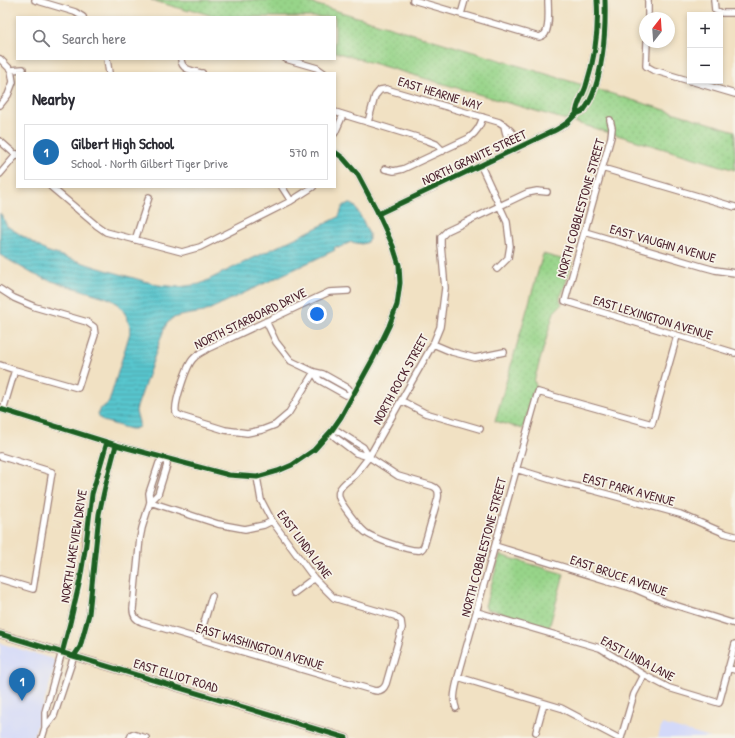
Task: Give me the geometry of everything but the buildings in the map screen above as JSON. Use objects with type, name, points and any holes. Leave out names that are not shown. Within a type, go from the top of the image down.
[{"type":"main road","name":"EAST ELLIOT ROAD","points":[[0,634],[346,738]]},
{"type":"street","points":[[35,0],[75,12],[81,16]]},
{"type":"street","points":[[413,0],[539,37],[544,35],[548,28],[548,0]]},
{"type":"street","points":[[461,14],[465,0]]},
{"type":"street","points":[[576,114],[576,109],[586,86],[593,59],[597,21],[597,0]]},
{"type":"street","name":"NORTH GRANITE STREET","points":[[378,214],[557,130],[576,114],[581,112],[594,89],[599,70],[604,44],[605,0]]},
{"type":"street","points":[[648,0],[648,12]]},
{"type":"street","points":[[714,0],[715,10],[722,13],[735,13]]},
{"type":"street","points":[[647,48],[646,66],[653,70],[687,80]]},
{"type":"street","points":[[0,59],[11,70],[13,82],[8,95],[0,105]]},
{"type":"street","points":[[107,60],[109,72]]},
{"type":"street","points":[[181,60],[183,66],[199,72]]},
{"type":"street","points":[[289,60],[317,68],[323,72]]},
{"type":"street","points":[[11,70],[24,69]]},
{"type":"street","points":[[701,84],[735,94]]},
{"type":"street","name":"EAST HEARNE WAY","points":[[368,122],[376,94],[383,89],[389,90],[499,122],[512,131],[516,140],[517,149]]},
{"type":"street","points":[[336,114],[368,122],[426,140],[436,144],[442,151]]},
{"type":"street","points":[[336,130],[342,115]]},
{"type":"street","points":[[385,169],[394,171],[403,169],[473,135],[479,129],[483,117]]},
{"type":"street","name":"NORTH COBBLESTONE STREET","points":[[565,301],[612,134],[610,120]]},
{"type":"street","points":[[0,141],[16,154]]},
{"type":"street","points":[[15,370],[2,409],[115,445],[229,475],[257,477],[278,471],[301,460],[314,450],[332,430],[374,357],[389,326],[397,304],[400,283],[399,265],[393,246],[378,214],[358,175],[343,158],[336,153]]},
{"type":"street","points":[[0,174],[16,156]]},
{"type":"street","points":[[481,166],[507,222],[510,246],[508,258],[496,269]]},
{"type":"street","points":[[602,168],[735,207]]},
{"type":"street","points":[[52,188],[106,232],[182,252],[200,247],[291,201],[312,188]]},
{"type":"street","points":[[283,188],[291,201]]},
{"type":"street","points":[[500,206],[532,192],[547,192]]},
{"type":"street","points":[[135,240],[149,197]]},
{"type":"street","name":"NORTH ROCK STREET","points":[[369,457],[398,476],[432,486],[437,489],[438,498],[426,544],[421,550],[413,550],[391,544],[369,535],[361,528],[340,500],[338,492],[369,457],[402,401],[433,344],[440,327],[445,288],[441,237],[446,231],[500,206]]},
{"type":"street","name":"EAST VAUGHN AVENUE","points":[[585,232],[704,267],[735,273]]},
{"type":"street","points":[[0,289],[14,298],[35,307],[87,322],[94,327],[95,335],[78,388],[0,365]]},
{"type":"street","name":"NORTH STARBOARD DRIVE","points":[[314,372],[288,414],[275,425],[262,430],[248,433],[225,430],[183,417],[176,412],[175,407],[184,377],[192,358],[207,349],[329,292],[348,291]]},
{"type":"street","name":"EAST LEXINGTON AVENUE","points":[[565,301],[735,353]]},
{"type":"street","points":[[266,321],[276,342],[291,361],[314,372],[323,374],[348,388],[353,394]]},
{"type":"street","name":"NORTH COBBLESTONE STREET","points":[[456,708],[454,697],[458,677],[538,392],[652,424],[677,336]]},
{"type":"street","points":[[433,344],[452,352],[474,358],[504,352]]},
{"type":"street","points":[[402,401],[426,413],[480,428]]},
{"type":"street","points":[[332,430],[335,438],[356,452],[369,457]]},
{"type":"street","name":"NORTH LAKEVIEW DRIVE","points":[[45,728],[45,712],[70,623],[80,580],[92,494],[106,442]]},
{"type":"street","name":"NORTH LAKEVIEW DRIVE","points":[[45,728],[54,716],[74,656],[80,647],[89,614],[99,514],[115,445]]},
{"type":"street","points":[[0,456],[52,472],[33,589],[0,579]]},
{"type":"street","points":[[150,502],[149,493],[159,463],[164,458]]},
{"type":"street","points":[[150,502],[158,494],[167,465],[164,458]]},
{"type":"street","name":"EAST PARK AVENUE","points":[[516,470],[680,514],[724,533],[735,536]]},
{"type":"street","name":"EAST LINDA LANE","points":[[257,477],[261,500],[272,521],[314,578],[334,598],[394,616],[402,621],[402,628],[386,684],[381,691]]},
{"type":"street","points":[[150,502],[218,524],[245,529],[264,525],[272,521]]},
{"type":"street","name":"EAST WASHINGTON AVENUE","points":[[150,502],[140,538],[133,610],[135,617],[142,622],[372,690],[381,691]]},
{"type":"street","name":"EAST BRUCE AVENUE","points":[[495,546],[635,589],[664,602],[735,624]]},
{"type":"street","points":[[294,593],[314,578]]},
{"type":"street","points":[[199,639],[212,596]]},
{"type":"street","name":"EAST LINDA LANE","points":[[477,612],[600,648],[644,675],[669,688],[719,703],[728,668]]},
{"type":"street","points":[[735,644],[728,668],[735,670]]},
{"type":"street","points":[[458,677],[561,708],[619,738],[634,694],[644,675]]},
{"type":"street","points":[[536,732],[544,703]]},
{"type":"street","points":[[42,738],[45,728]]},
{"type":"street","points":[[131,736],[146,738]]},
{"type":"shaded area","points":[[0,643],[53,659],[56,664],[33,738],[0,738]]},
{"type":"shaded area","points":[[662,724],[711,738],[658,738]]},
{"type":"green space","points":[[151,0],[301,0],[735,131],[735,170],[336,52],[336,16],[213,16],[190,9],[189,11]]},
{"type":"green space","points":[[543,254],[572,262],[560,297],[562,304],[554,312],[534,381],[537,388],[532,393],[531,402],[523,429],[495,421]]},
{"type":"green space","points":[[500,555],[564,574],[549,628],[493,610],[487,610],[485,606]]},
{"type":"water","points":[[351,204],[355,206],[369,234],[369,240],[366,243],[362,244],[351,242],[338,248],[337,246],[334,248],[335,250],[204,312],[179,316],[171,319],[164,329],[136,410],[139,427],[134,429],[103,421],[98,414],[98,411],[109,402],[131,329],[127,317],[122,309],[112,300],[45,279],[33,274],[0,255],[0,213],[7,226],[46,251],[158,285],[179,287],[200,284],[337,218],[344,205]]},
{"type":"cycle path","points":[[576,115],[577,107],[585,90],[594,54],[597,33],[597,0]]},
{"type":"cycle path","points":[[378,214],[555,130],[567,123],[576,114],[584,110],[595,87],[602,57],[605,27],[605,0]]},
{"type":"cycle path","points":[[0,409],[116,445],[229,475],[257,477],[278,471],[292,465],[314,450],[332,430],[341,417],[374,357],[397,305],[400,283],[399,265],[393,246],[376,209],[358,175],[343,158],[336,153]]},
{"type":"cycle path","points":[[62,653],[80,580],[92,494],[107,442]]},
{"type":"cycle path","points":[[74,656],[80,647],[89,614],[99,514],[116,445]]},
{"type":"cycle path","points":[[0,634],[346,738]]},
{"type":"place","name":"Gilbert High School","points":[[22,701]]}]
